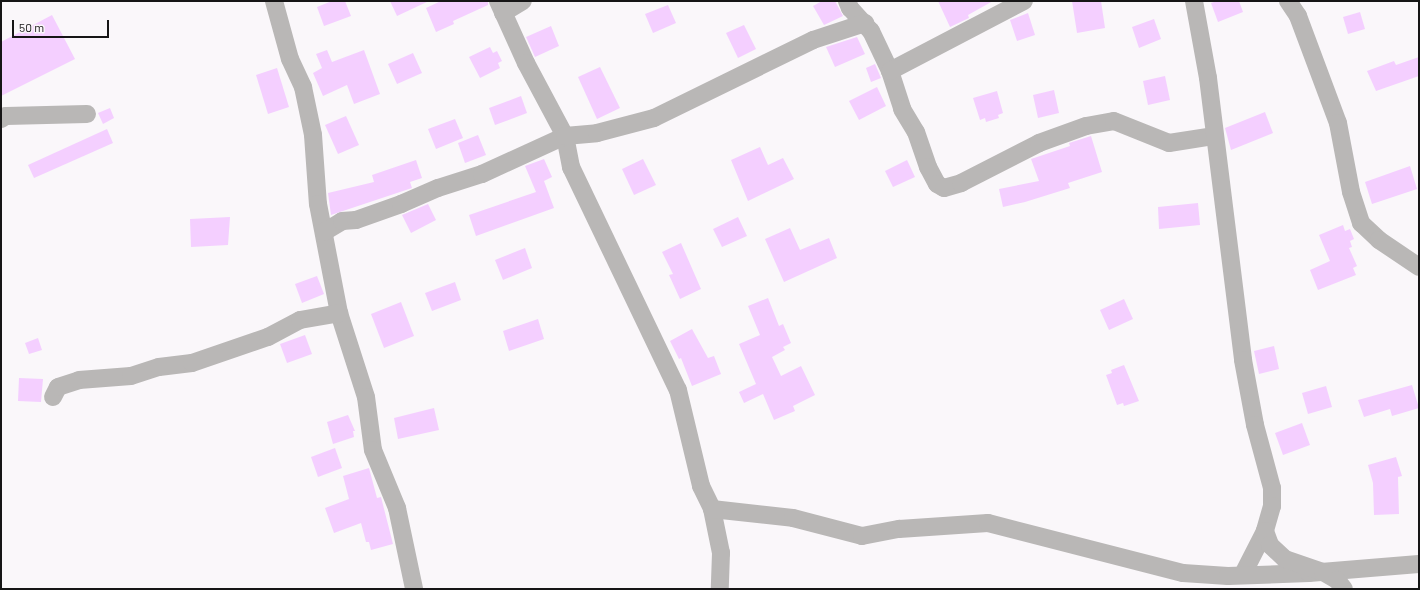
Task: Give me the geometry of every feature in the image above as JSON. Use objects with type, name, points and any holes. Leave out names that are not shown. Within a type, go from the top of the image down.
[{"type":"street","points":[[274,1],[290,59],[303,87],[313,135],[316,182],[324,232],[340,313],[366,398],[373,450],[397,508],[414,589]]},
{"type":"street","points":[[523,1],[500,7],[564,136],[571,166],[678,390],[701,486],[712,509],[721,553],[720,589]]},
{"type":"street","points":[[847,1],[850,8],[865,23],[890,71],[902,109],[916,132],[928,167],[937,184],[944,188],[975,177],[1039,143],[1086,126],[1114,121],[1169,143],[1214,136]]},
{"type":"street","points":[[1194,1],[1208,78],[1214,136],[1237,296],[1243,360],[1255,425],[1272,488],[1272,506],[1265,531],[1234,580]]},
{"type":"street","points":[[1288,1],[1298,16],[1338,123],[1351,192],[1361,223],[1379,240],[1419,267]]},
{"type":"street","points":[[890,71],[1011,3]]},
{"type":"street","points":[[324,232],[342,221],[362,218],[438,188],[482,174],[564,136],[596,133],[654,118],[813,40],[865,23]]},
{"type":"street","points":[[1,119],[6,116],[87,114]]},
{"type":"street","points":[[53,397],[58,387],[78,380],[131,376],[159,367],[192,363],[268,337],[300,320],[340,313]]},
{"type":"street","points":[[712,509],[793,518],[862,536],[898,529],[988,523],[1183,573],[1234,580],[1419,564]]},
{"type":"street","points":[[1265,531],[1270,545],[1285,559],[1323,572],[1337,580],[1344,589]]},
{"type":"building","points":[[332,1],[345,1],[351,16],[324,26],[317,7]]},
{"type":"building","points":[[390,1],[429,1],[397,16]]},
{"type":"building","points":[[441,1],[488,1],[488,5],[453,21],[454,24],[436,32],[426,8]]},
{"type":"building","points":[[822,1],[835,1],[843,16],[824,25],[813,6]]},
{"type":"building","points":[[938,1],[993,1],[968,15],[969,18],[950,27]]},
{"type":"building","points":[[1072,1],[1101,1],[1105,28],[1077,33]]},
{"type":"building","points":[[1217,1],[1239,1],[1243,12],[1218,22],[1211,3]]},
{"type":"building","points":[[668,5],[676,23],[653,33],[645,14]]},
{"type":"building","points":[[1360,12],[1365,29],[1348,34],[1343,17]]},
{"type":"building","points":[[1028,13],[1035,35],[1017,41],[1010,20]]},
{"type":"building","points":[[52,15],[75,59],[1,96],[1,42]]},
{"type":"building","points":[[1154,19],[1161,39],[1139,48],[1132,27]]},
{"type":"building","points":[[744,25],[756,49],[738,58],[726,33]]},
{"type":"building","points":[[551,26],[559,46],[535,57],[526,37]]},
{"type":"building","points":[[857,37],[865,54],[835,67],[826,47]]},
{"type":"building","points":[[490,47],[493,53],[497,51],[502,61],[498,63],[500,68],[480,78],[469,57]]},
{"type":"building","points":[[327,50],[332,62],[364,50],[380,94],[354,104],[347,85],[323,96],[313,73],[322,68],[316,54]]},
{"type":"building","points":[[413,53],[422,73],[397,84],[388,64]]},
{"type":"building","points":[[1419,57],[1419,76],[1376,91],[1367,71],[1394,61],[1396,65]]},
{"type":"building","points":[[875,64],[881,78],[871,82],[866,68]]},
{"type":"building","points":[[600,67],[620,108],[597,119],[578,77]]},
{"type":"building","points":[[277,68],[289,107],[268,114],[256,75]]},
{"type":"building","points":[[1165,76],[1170,100],[1148,105],[1143,81]]},
{"type":"building","points":[[877,87],[886,106],[859,120],[849,101]]},
{"type":"building","points":[[1054,90],[1059,113],[1038,118],[1033,95]]},
{"type":"building","points":[[997,91],[1003,113],[998,115],[999,118],[986,122],[985,118],[980,120],[973,98]]},
{"type":"building","points":[[521,96],[527,113],[495,125],[489,108]]},
{"type":"building","points":[[110,108],[114,118],[103,124],[98,113]]},
{"type":"building","points":[[1265,112],[1273,133],[1231,150],[1225,128]]},
{"type":"building","points":[[346,116],[359,145],[338,154],[325,125]]},
{"type":"building","points":[[455,119],[463,138],[436,149],[428,129]]},
{"type":"building","points":[[107,129],[113,143],[34,178],[28,165]]},
{"type":"building","points":[[478,135],[486,155],[465,163],[458,143]]},
{"type":"building","points":[[1091,136],[1102,172],[1068,183],[1070,188],[1003,207],[999,189],[1039,181],[1031,159],[1070,146],[1069,143]]},
{"type":"building","points":[[760,147],[768,165],[783,158],[794,179],[748,201],[731,160]]},
{"type":"building","points":[[544,159],[552,177],[544,181],[554,208],[476,236],[469,215],[536,192],[525,166]]},
{"type":"building","points":[[643,159],[656,185],[634,195],[622,169]]},
{"type":"building","points":[[416,160],[422,178],[410,182],[412,188],[331,215],[328,193],[374,182],[372,175]]},
{"type":"building","points":[[907,160],[915,177],[893,187],[885,171]]},
{"type":"building","points":[[1410,166],[1417,189],[1372,204],[1365,182]]},
{"type":"building","points":[[1198,203],[1200,225],[1159,229],[1158,207]]},
{"type":"building","points":[[428,204],[436,220],[411,233],[402,215]]},
{"type":"building","points":[[230,217],[228,245],[191,247],[190,219]]},
{"type":"building","points":[[738,217],[747,236],[722,247],[713,229]]},
{"type":"building","points":[[1343,225],[1345,231],[1350,229],[1354,239],[1350,241],[1352,247],[1349,248],[1357,266],[1353,268],[1356,275],[1318,290],[1310,270],[1330,261],[1319,235]]},
{"type":"building","points":[[790,228],[800,250],[829,238],[837,258],[784,282],[765,239]]},
{"type":"building","points":[[681,243],[701,289],[680,299],[669,275],[673,274],[662,252]]},
{"type":"building","points":[[525,248],[532,268],[503,280],[495,260]]},
{"type":"building","points":[[317,276],[324,294],[302,303],[295,284]]},
{"type":"building","points":[[455,282],[461,300],[432,311],[425,293]]},
{"type":"building","points":[[768,298],[779,326],[783,324],[791,343],[783,347],[785,350],[772,357],[781,376],[801,366],[815,395],[793,406],[795,411],[774,420],[763,394],[744,403],[739,392],[756,384],[739,344],[760,335],[748,306]]},
{"type":"building","points":[[1124,299],[1133,319],[1109,330],[1100,310]]},
{"type":"building","points":[[401,302],[414,336],[384,348],[371,314]]},
{"type":"building","points":[[538,319],[544,339],[509,351],[503,331]]},
{"type":"building","points":[[692,329],[708,358],[714,356],[721,374],[692,386],[681,358],[679,359],[670,341]]},
{"type":"building","points":[[305,335],[312,354],[287,363],[280,344]]},
{"type":"building","points":[[38,338],[42,350],[29,354],[25,343]]},
{"type":"building","points":[[1274,346],[1279,369],[1259,374],[1254,351]]},
{"type":"building","points":[[1124,365],[1139,401],[1124,406],[1123,403],[1117,405],[1106,375],[1112,373],[1111,370]]},
{"type":"building","points":[[19,378],[43,379],[41,402],[18,401]]},
{"type":"building","points":[[1412,385],[1419,408],[1392,416],[1390,409],[1364,417],[1358,400]]},
{"type":"building","points":[[1326,386],[1332,407],[1308,414],[1302,393]]},
{"type":"building","points":[[434,408],[439,430],[398,439],[394,418]]},
{"type":"building","points":[[348,415],[355,431],[353,431],[354,437],[333,444],[327,422]]},
{"type":"building","points":[[1302,423],[1310,445],[1283,455],[1275,433]]},
{"type":"building","points":[[335,448],[342,468],[318,477],[311,457]]},
{"type":"building","points":[[1396,457],[1402,476],[1398,477],[1399,514],[1374,515],[1373,483],[1368,465]]},
{"type":"building","points":[[369,468],[377,498],[381,497],[393,544],[371,550],[369,542],[366,542],[361,523],[334,533],[325,508],[349,499],[343,476]]}]
